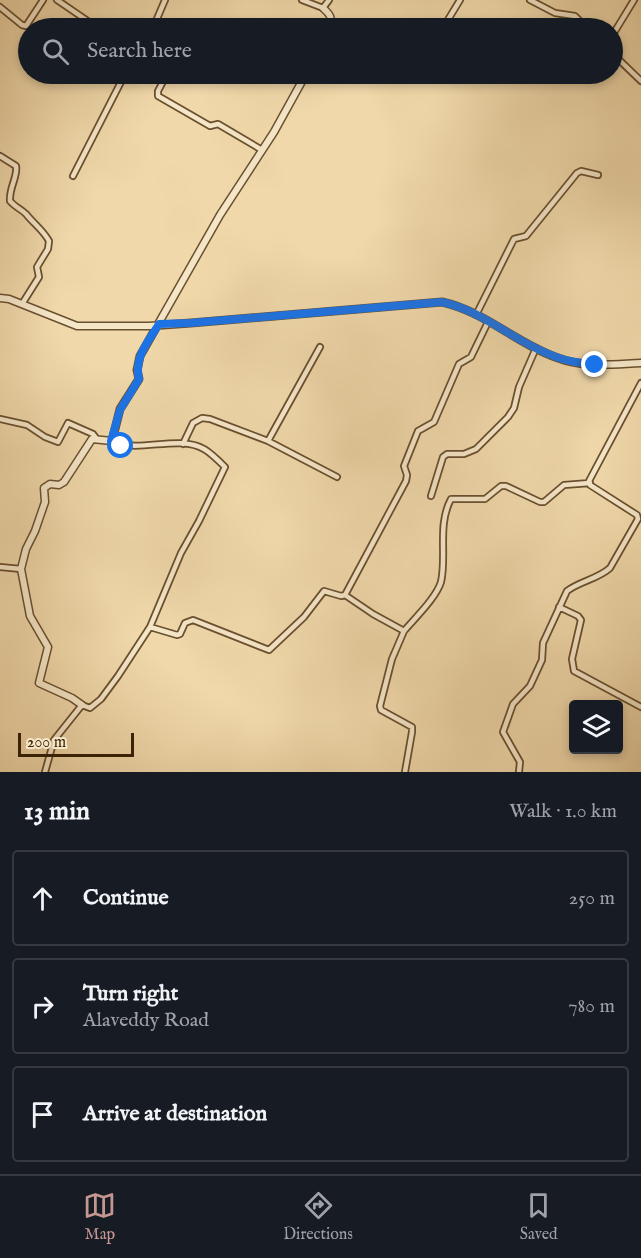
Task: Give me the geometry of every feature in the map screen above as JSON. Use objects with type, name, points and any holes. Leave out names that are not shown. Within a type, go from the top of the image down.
[{"type":"street","points":[[31,18],[43,0]]},
{"type":"street","points":[[57,0],[83,18]]},
{"type":"street","points":[[157,18],[165,0]]},
{"type":"street","points":[[302,0],[323,8],[332,18]]},
{"type":"street","points":[[323,8],[329,0]]},
{"type":"street","points":[[449,18],[460,0]]},
{"type":"street","points":[[530,0],[555,13],[576,18]]},
{"type":"street","points":[[623,18],[634,0]]},
{"type":"street","points":[[0,7],[18,23]]},
{"type":"street","points":[[623,64],[641,81]]},
{"type":"street","points":[[73,176],[120,84]]},
{"type":"street","points":[[162,84],[158,96],[210,126],[218,124],[262,150]]},
{"type":"street","points":[[111,441],[120,410],[139,379],[137,370],[140,356],[220,215],[262,150],[300,84]]},
{"type":"street","points":[[0,156],[16,166],[17,171],[9,192],[10,201],[26,214],[30,221],[42,229],[49,242],[48,249],[37,267],[39,277],[22,304]]},
{"type":"street","points":[[476,315],[514,239],[526,236],[577,173],[581,171],[598,175]]},
{"type":"street","points":[[0,298],[22,304],[77,326],[149,326],[442,302],[460,306],[560,359],[595,365],[641,363]]},
{"type":"street","points":[[345,595],[406,481],[404,466],[418,431],[434,422],[459,364],[471,357],[488,322]]},
{"type":"street","points":[[268,441],[320,347]]},
{"type":"street","points":[[432,496],[444,457],[447,454],[464,454],[476,449],[508,417],[514,408],[519,387],[536,348]]},
{"type":"street","points":[[590,483],[600,459],[641,383]]},
{"type":"street","points":[[183,444],[193,423],[202,418],[268,441],[337,477]]},
{"type":"street","points":[[0,419],[27,425],[45,437],[58,442],[68,423],[93,434],[96,438],[121,446],[183,444],[203,448],[225,467],[181,553],[150,627],[101,699],[90,708],[39,683],[48,647],[30,616],[21,569],[26,549],[45,502],[44,488],[50,484],[59,485],[64,482],[83,452],[96,438]]},
{"type":"street","points":[[405,772],[412,727],[381,710],[380,706],[392,659],[404,631],[426,606],[440,585],[442,538],[451,499],[485,499],[496,488],[506,486],[544,502],[564,485],[590,483],[636,515],[638,519],[610,568],[603,574],[574,585],[567,591],[543,643],[542,660],[530,686],[513,704],[503,732],[520,762],[519,772]]},
{"type":"street","points":[[0,567],[21,569]]},
{"type":"street","points":[[150,627],[177,635],[180,634],[185,623],[193,620],[269,650],[304,617],[324,591],[345,595],[404,631]]},
{"type":"street","points":[[559,607],[578,616],[580,620],[572,659],[574,671],[641,707]]},
{"type":"street","points":[[45,772],[54,740],[82,705]]},
{"type":"route","points":[[121,446],[111,441],[120,410],[139,379],[137,362],[159,324],[442,302],[460,306],[527,344],[560,359],[595,365]]}]
